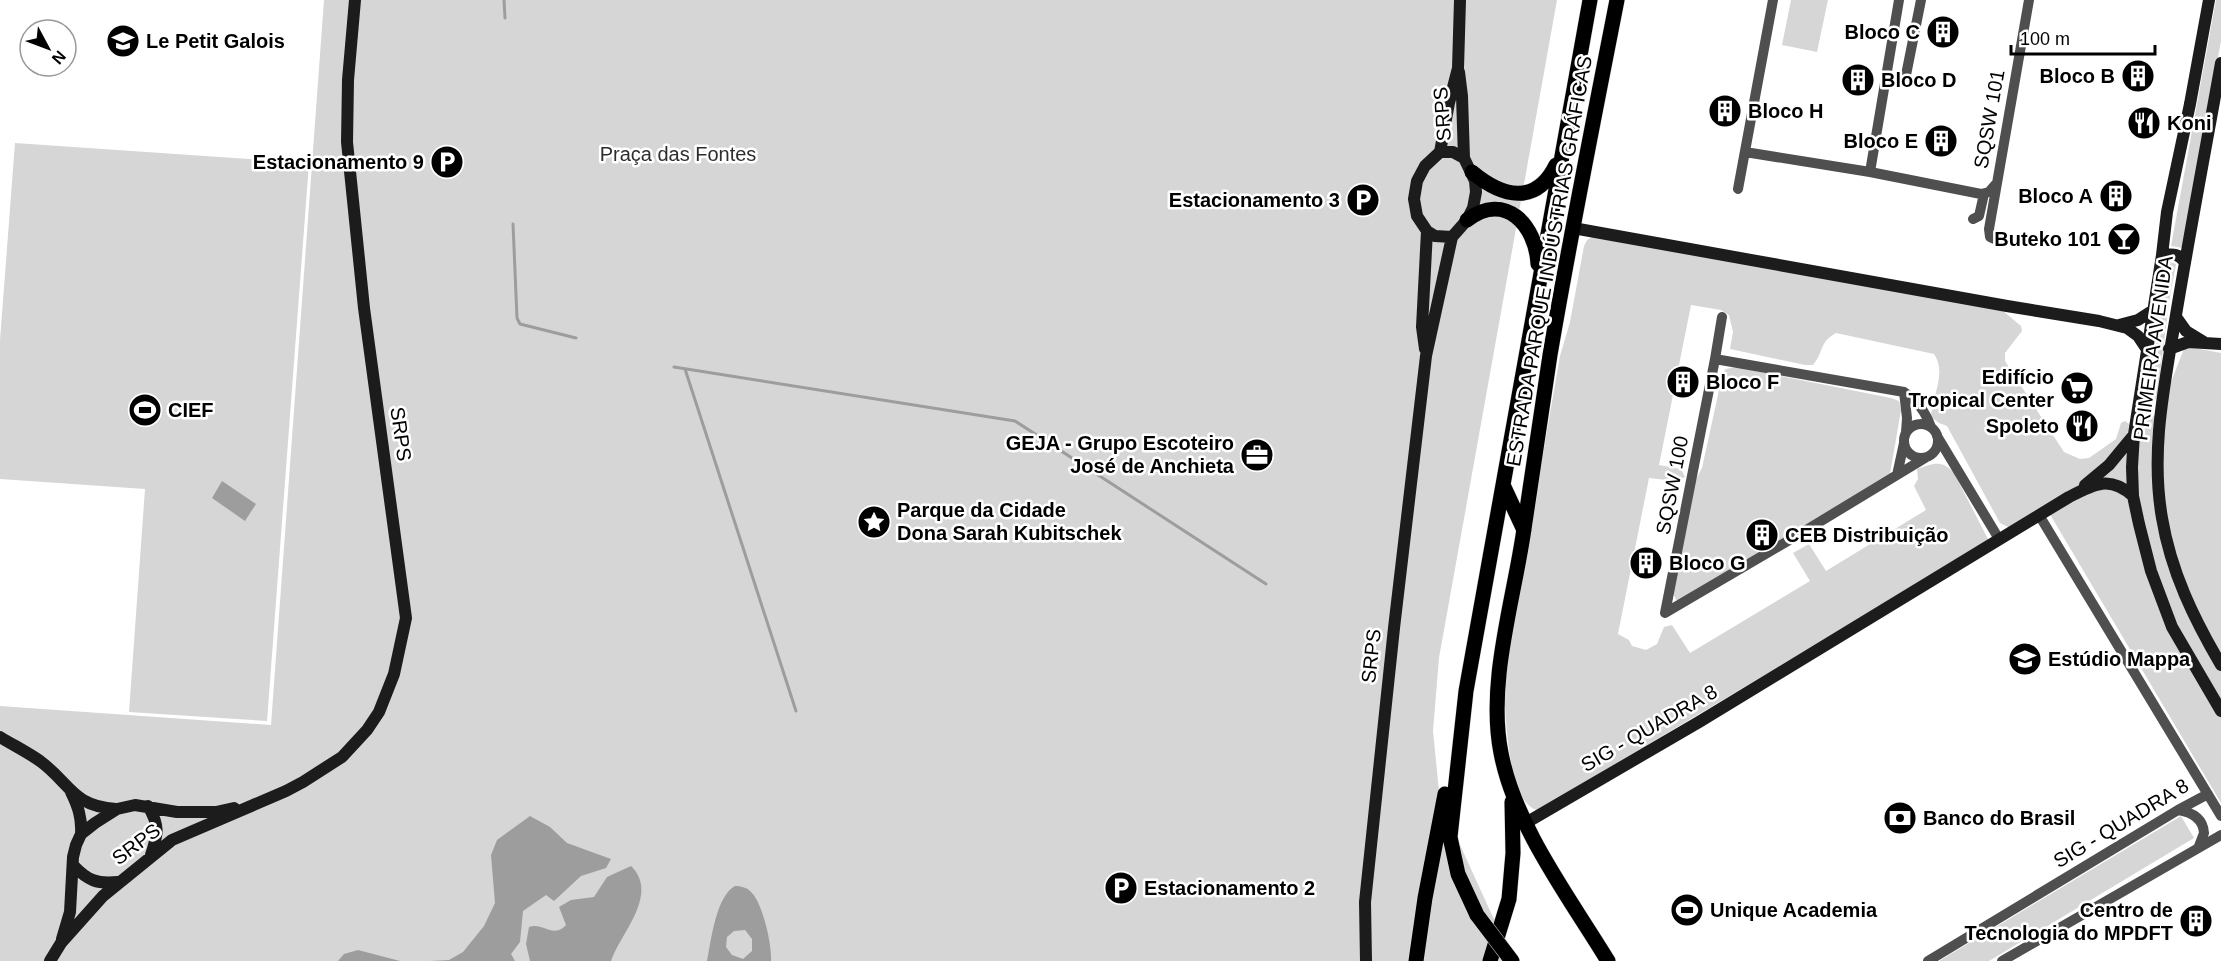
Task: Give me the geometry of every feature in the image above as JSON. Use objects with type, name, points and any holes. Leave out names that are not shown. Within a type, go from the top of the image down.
[{"type":"main road","name":"SRPS","points":[[50,961],[61,943],[103,896],[172,840],[303,782],[342,757],[367,730],[379,712],[394,674],[406,618],[364,308],[346,142],[348,80],[355,0]]},
{"type":"main road","name":"SRPS","points":[[1366,961],[1365,902],[1426,356],[1452,237],[1467,220],[1473,208],[1476,192],[1472,172],[1464,158],[1462,96],[1458,68],[1460,0]]},
{"type":"main road","name":"ESTRADA PARQUE INDÚSTRIAS GRÁFICAS","points":[[1512,961],[1477,915],[1458,874],[1450,837],[1466,691],[1590,0]]},
{"type":"main road","name":"ESTRADA PARQUE INDÚSTRIAS GRÁFICAS","points":[[1608,961],[1524,824],[1512,795],[1498,739],[1496,695],[1551,353],[1617,0]]},
{"type":"main road","name":"PRIMEIRA AVENIDA","points":[[2208,0],[2190,104],[2173,178],[2146,348],[2141,397],[2134,434],[2132,467],[2133,496],[2151,571],[2172,627],[2221,711]]},
{"type":"main road","name":"PRIMEIRA AVENIDA","points":[[2221,63],[2169,350],[2157,434],[2157,478],[2162,518],[2172,561],[2192,614],[2221,665]]},
{"type":"main road","name":"SRPS","points":[[1426,356],[1422,327],[1427,231],[1417,216],[1414,199],[1417,181],[1425,166],[1440,152],[1458,68]]},
{"type":"main road","points":[[1472,172],[1507,193],[1526,192],[1544,184],[1550,177],[1564,145]]},
{"type":"main road","name":"SRPS","points":[[1440,152],[1453,152],[1464,158]]},
{"type":"main road","points":[[1467,220],[1485,209],[1503,211],[1521,219],[1532,234],[1537,254],[1539,281]]},
{"type":"main road","points":[[1573,228],[2119,325],[2133,332],[2146,348]]},
{"type":"main road","points":[[1427,231],[1435,236],[1452,237]]},
{"type":"main road","points":[[2162,255],[2176,255],[2181,257],[2185,263]]},
{"type":"main road","points":[[2119,325],[2138,320],[2152,311]]},
{"type":"main road","points":[[2175,317],[2186,331],[2205,342]]},
{"type":"main road","points":[[2169,350],[2181,344],[2205,342],[2221,344]]},
{"type":"main road","points":[[2141,397],[2150,405],[2161,401]]},
{"type":"main road","name":"SIG - QUADRA 8","points":[[2069,497],[2097,476],[2134,434]]},
{"type":"main road","name":"SIG - QUADRA 8","points":[[1524,824],[1699,722],[2069,497],[2088,488],[2109,483],[2116,484],[2133,496]]},
{"type":"main road","name":"ESTRADA PARQUE INDÚSTRIAS GRÁFICAS","points":[[1503,485],[1524,530]]},
{"type":"main road","points":[[1417,959],[1425,898],[1466,691]]},
{"type":"main road","name":"SRPS","points":[[0,737],[40,761],[70,790],[90,805],[117,809]]},
{"type":"main road","name":"SRPS","points":[[61,943],[70,912],[73,865],[82,822],[70,790]]},
{"type":"main road","points":[[1490,961],[1507,909],[1513,853],[1512,795]]},
{"type":"main road","name":"SRPS","points":[[81,834],[105,815],[117,809],[135,805],[191,813],[216,812],[254,804]]},
{"type":"main road","points":[[148,806],[157,822],[158,836],[151,855]]},
{"type":"main road","points":[[73,865],[90,881],[101,884],[118,882]]},
{"type":"street","points":[[1738,189],[1773,0]]},
{"type":"street","points":[[1870,172],[1899,0]]},
{"type":"street","points":[[1906,75],[1921,0]]},
{"type":"street","name":"SQSW 101","points":[[1745,152],[1870,172],[1984,194],[1989,192],[1995,185],[2029,0]]},
{"type":"street","points":[[1895,20],[1917,22]]},
{"type":"street","points":[[1995,185],[1990,237],[2000,241],[2011,239]]},
{"type":"street","points":[[1973,219],[1979,216],[1984,194]]},
{"type":"street","points":[[1722,317],[1715,359],[1904,392],[1915,400],[1926,412],[1934,431],[1999,539]]},
{"type":"street","name":"SQSW 100","points":[[1715,359],[1665,612],[1927,456]]},
{"type":"street","points":[[1904,392],[1905,437],[1909,453],[1919,458],[1927,456],[1953,463]]},
{"type":"street","points":[[1897,475],[1905,437],[1915,425],[1920,424],[1934,431]]},
{"type":"street","points":[[1927,456],[1937,446],[1934,431]]},
{"type":"street","name":"SIG - QUADRA 8","points":[[1928,961],[2208,794],[2039,515]]},
{"type":"street","points":[[2208,794],[2221,816]]},
{"type":"street","points":[[2178,810],[2188,811],[2200,821],[2204,833],[2199,846]]},
{"type":"street","points":[[2002,961],[2221,835]]},
{"type":"green space","name":"Parque da Cidade Dona Sarah Kubitschek","points":[[324,0],[1557,0],[1439,658],[1433,731],[1440,801],[1492,915],[1519,961],[0,961],[0,706],[271,725]]},
{"type":"green space","points":[[1791,0],[1828,0],[1817,52],[1782,45]]},
{"type":"green space","points":[[2216,0],[2221,0],[2221,41],[2183,248],[2171,246]]},
{"type":"green space","name":"CIEF","points":[[15,143],[309,163],[267,721],[129,712],[145,489],[0,479],[0,340]]},
{"type":"green space","points":[[1594,236],[2002,310],[2021,326],[2022,331],[2005,353],[2005,361],[2064,452],[2080,459],[2089,458],[2116,439],[2121,423],[2125,421],[2129,424],[2125,440],[2115,455],[2100,470],[2062,498],[2010,528],[2000,523],[1947,426],[1931,417],[1939,377],[1938,361],[1934,354],[1836,333],[1824,344],[1813,365],[1805,365],[1730,349],[1733,332],[1729,315],[1721,310],[1691,305],[1659,465],[1681,469],[1685,477],[1676,481],[1649,478],[1618,634],[1629,640],[1632,646],[1646,650],[1657,644],[1664,627],[1672,625],[1690,653],[1810,581],[1793,553],[1809,544],[1826,571],[1926,510],[1914,486],[1918,479],[1917,469],[1941,464],[1954,473],[1989,541],[1538,810],[1527,804],[1519,791],[1513,773],[1509,752],[1504,678],[1560,356],[1570,322],[1584,246],[1587,240]]},
{"type":"green space","points":[[2170,262],[2176,264],[2157,397],[2153,402],[2149,398],[2156,360],[2157,327]]},
{"type":"green space","points":[[2185,346],[2221,353],[2221,803],[2048,511],[2125,454],[2144,415],[2158,416]]},
{"type":"green space","points":[[1736,367],[1899,401],[1901,410],[1890,474],[1680,600],[1676,600],[1673,593],[1695,481],[1702,468],[1723,372]]},
{"type":"green space","points":[[2181,816],[2194,838],[1989,961],[1939,961]]},
{"type":"shaded area","points":[[222,481],[256,504],[245,521],[212,498]]},
{"type":"shaded area","points":[[530,816],[550,827],[567,843],[611,859],[606,868],[581,876],[554,901],[546,895],[523,911],[520,942],[511,954],[515,961],[430,961],[449,960],[463,952],[484,926],[495,903],[491,855],[497,840]]},
{"type":"shaded area","points":[[631,866],[639,877],[640,901],[611,961],[530,961],[526,944],[529,927],[557,931],[561,929],[566,925],[559,907],[571,900],[594,897],[607,877]]},
{"type":"shaded area","points":[[735,886],[742,887],[750,891],[756,899],[766,926],[771,961],[707,961],[715,920],[723,899]],"holes":[[[745,930],[752,939],[752,951],[743,959],[732,955],[726,947],[727,937],[734,931]]]},
{"type":"shaded area","points":[[358,950],[400,961],[338,961],[344,954]]},
{"type":"waterway","points":[[504,0],[505,18]]},
{"type":"waterway","points":[[513,224],[517,318],[520,324],[576,338]]},
{"type":"waterway","points":[[674,367],[1015,421],[1266,584]]},
{"type":"waterway","points":[[685,369],[796,711]]},
{"type":"place","name":"Bloco C","points":[[1943,32]]},
{"type":"place","name":"Le Petit Galois","points":[[123,41]]},
{"type":"place","name":"Bloco B","points":[[2138,76]]},
{"type":"place","name":"Bloco D","points":[[1858,80]]},
{"type":"place","name":"Bloco H","points":[[1725,111]]},
{"type":"place","name":"Koni","points":[[2144,123]]},
{"type":"place","name":"Bloco E","points":[[1941,141]]},
{"type":"place","name":"Estacionamento 9","points":[[447,162]]},
{"type":"place","name":"Bloco A","points":[[2116,196]]},
{"type":"place","name":"Estacionamento 3","points":[[1363,200]]},
{"type":"place","name":"Buteko 101","points":[[2124,239]]},
{"type":"place","name":"Bloco F","points":[[1683,382]]},
{"type":"place","name":"Edifício Tropical Center","points":[[2077,388]]},
{"type":"place","name":"CIEF","points":[[145,410]]},
{"type":"place","name":"Spoleto","points":[[2082,426]]},
{"type":"place","name":"GEJA - Grupo Escoteiro José de Anchieta","points":[[1257,455]]},
{"type":"place","name":"Parque da Cidade Dona Sarah Kubitschek","points":[[874,522]]},
{"type":"place","name":"CEB Distribuição","points":[[1762,535]]},
{"type":"place","name":"Bloco G","points":[[1646,563]]},
{"type":"place","name":"Estúdio Mappa","points":[[2025,659]]},
{"type":"place","name":"Banco do Brasil","points":[[1900,818]]},
{"type":"place","name":"Estacionamento 2","points":[[1121,888]]},
{"type":"place","name":"Unique Academia","points":[[1687,910]]},
{"type":"place","name":"Centro de Tecnologia do MPDFT","points":[[2196,921]]},
{"type":"park label","name":"Praça das Fontes","points":[[678,154]]}]
